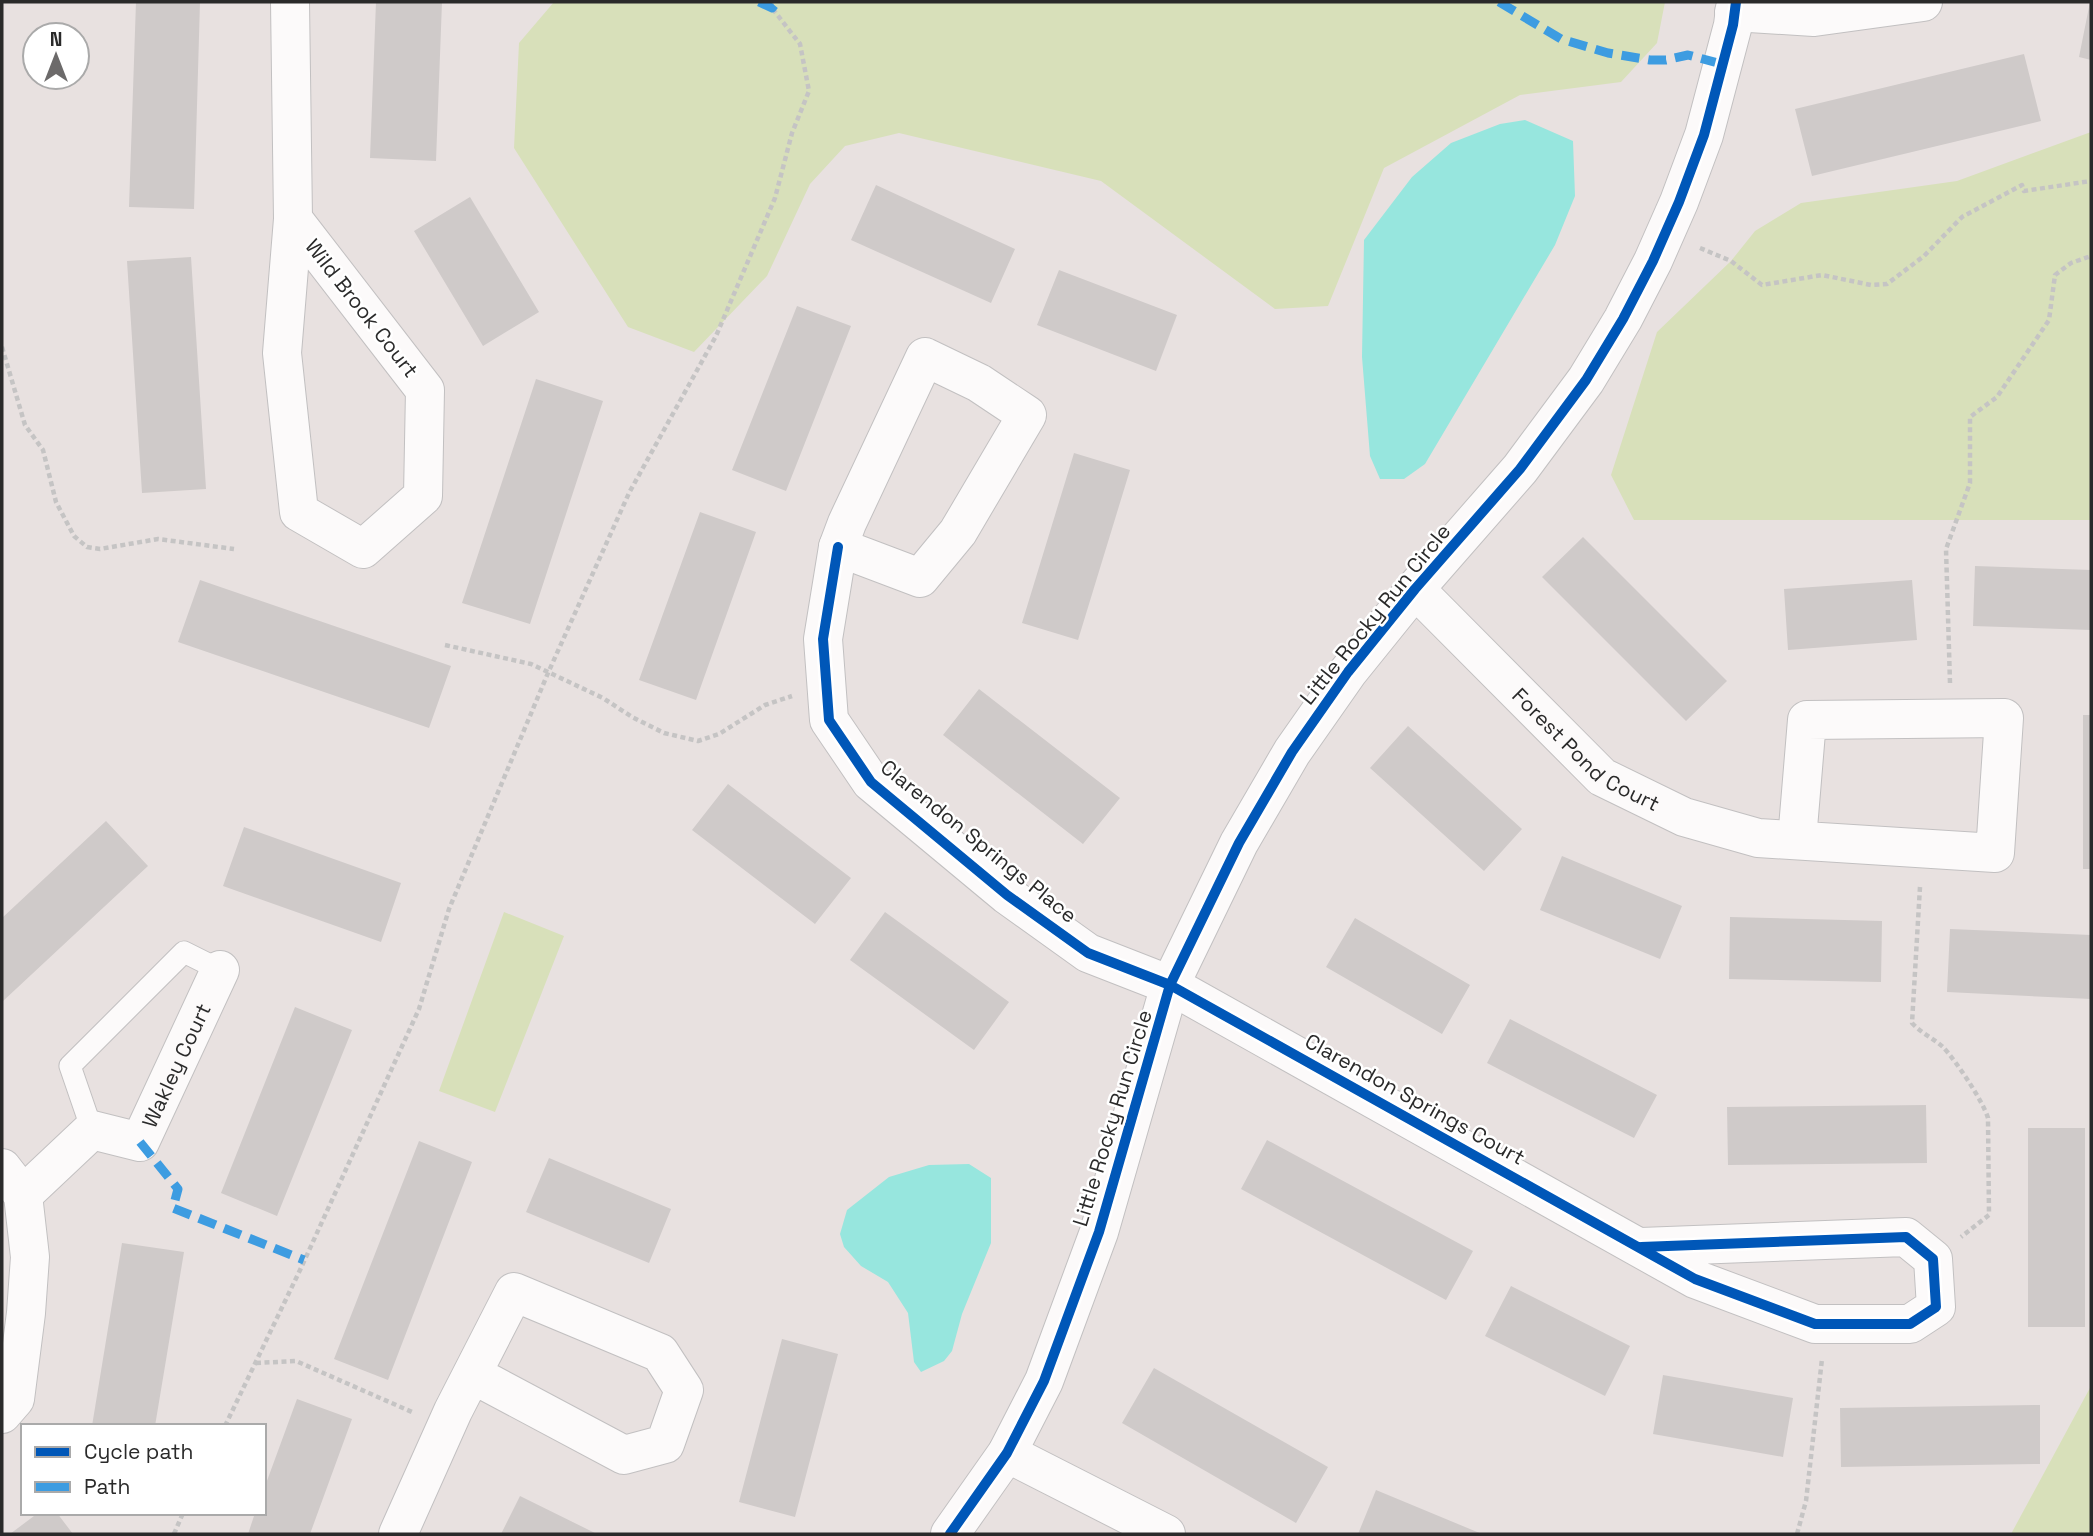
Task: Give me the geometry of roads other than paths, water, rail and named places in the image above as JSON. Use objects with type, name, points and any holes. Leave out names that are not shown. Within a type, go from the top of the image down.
[{"type":"street","name":"Wild Brook Court","points":[[290,2],[293,219],[282,353],[299,512],[363,549],[423,496],[425,390],[293,219]]},
{"type":"street","points":[[1735,7],[1814,17],[1923,2]]},
{"type":"street","name":"Little Rocky Run Circle","points":[[950,1534],[1007,1453],[1044,1381],[1099,1232],[1170,985],[1239,843],[1292,752],[1348,672],[1415,589],[1520,469],[1586,380],[1623,319],[1665,234],[1704,135],[1735,7]]},
{"type":"street","name":"Clarendon Springs Place","points":[[838,547],[920,578],[958,532],[1027,415],[979,383],[925,357],[838,547],[823,639],[829,720],[871,782],[1007,895],[1088,953],[1170,985]]},
{"type":"street","name":"Forest Pond Court","points":[[1415,589],[1602,777],[1684,817],[1758,838],[1995,853],[2004,718],[1807,720],[1797,840]]},
{"type":"street","name":"Wakley Court","points":[[92,1130],[140,1142],[220,970]]},
{"type":"street","name":"Clarendon Springs Court","points":[[1170,985],[1695,1279],[1815,1324],[1910,1324],[1936,1307],[1933,1259],[1906,1237],[1640,1247]]},
{"type":"street","points":[[2,1414],[15,1399],[14,1312],[30,1257],[12,1182],[92,1130]]},
{"type":"street","points":[[398,1534],[446,1427],[472,1374],[514,1292],[660,1353],[684,1390],[666,1444],[624,1455],[472,1374]]},
{"type":"street","points":[[1007,1453],[1166,1534]]},
{"type":"lane","points":[[92,1130],[70,1066],[184,952],[220,970]]},
{"type":"water","points":[[1525,120],[1573,141],[1575,196],[1555,245],[1425,464],[1404,479],[1380,479],[1370,456],[1362,357],[1364,240],[1412,177],[1451,143],[1500,124]]},
{"type":"water","points":[[969,1164],[991,1178],[991,1243],[962,1314],[952,1351],[944,1361],[921,1372],[914,1362],[908,1313],[888,1282],[861,1266],[844,1247],[840,1234],[847,1210],[889,1177],[929,1165]]}]
